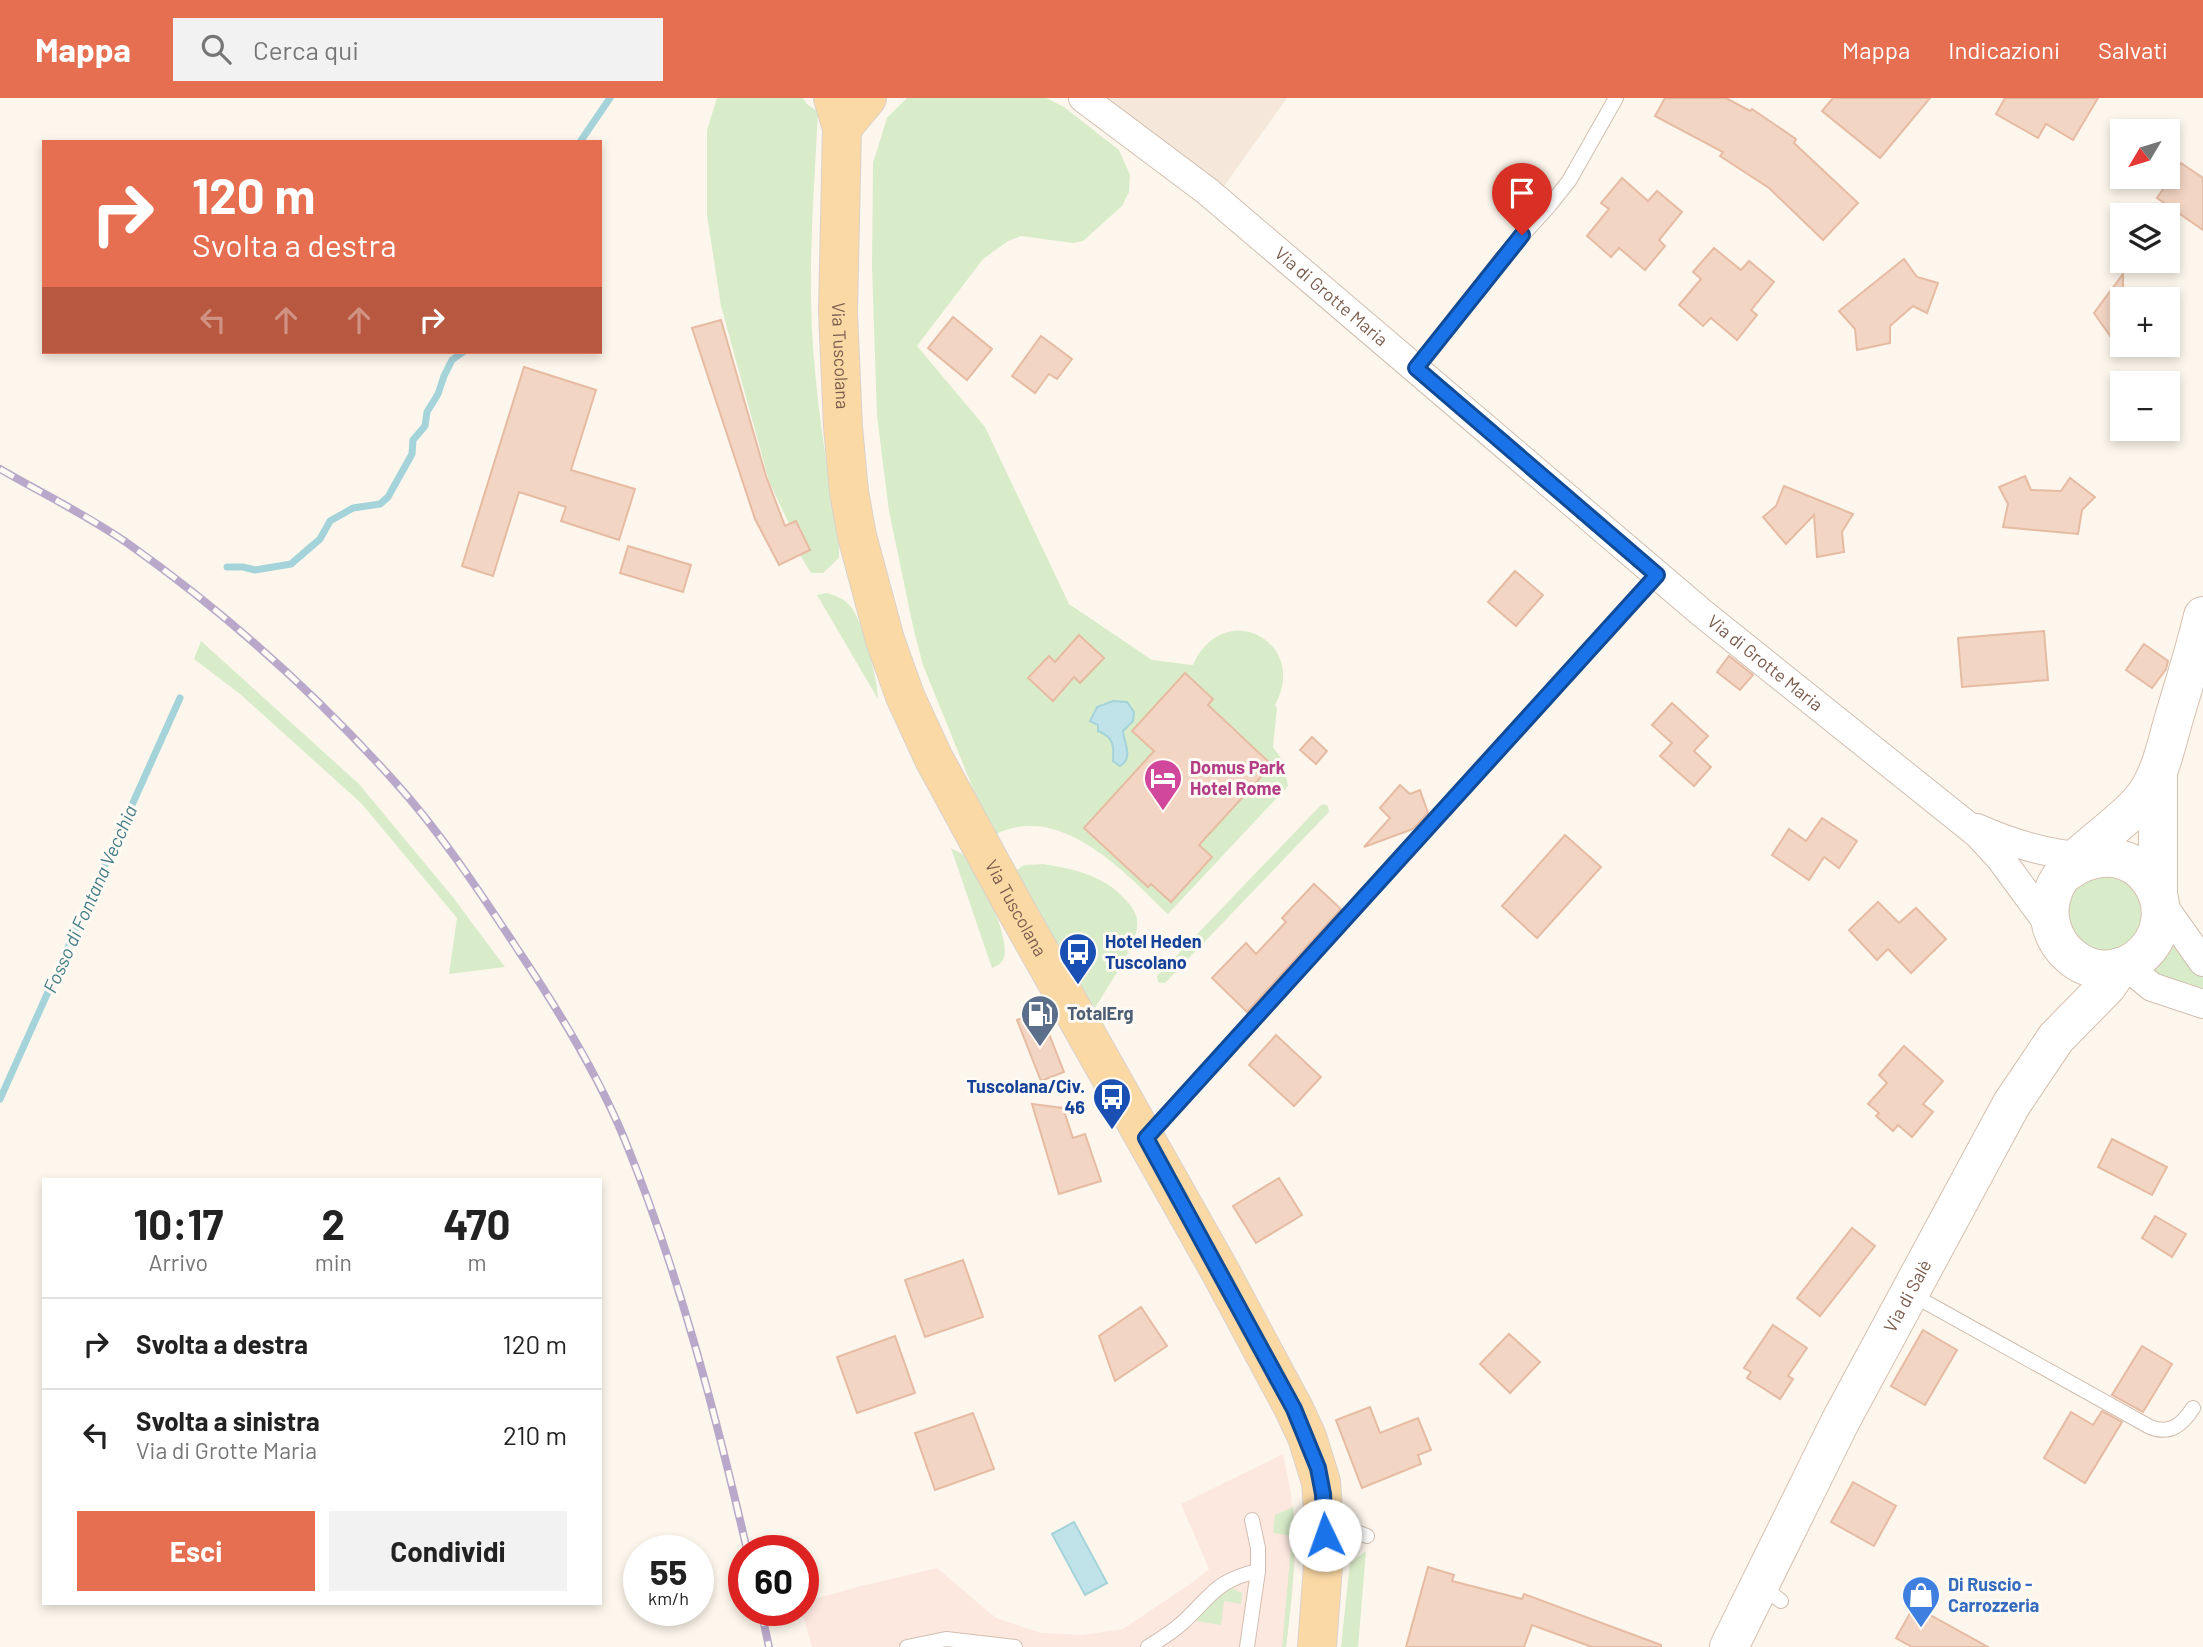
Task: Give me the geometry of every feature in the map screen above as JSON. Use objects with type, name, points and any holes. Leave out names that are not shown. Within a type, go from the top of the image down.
[{"type":"main road","points":[[837,113],[867,98]]},
{"type":"main road","name":"Via Tuscolana","points":[[837,113],[839,371],[849,492],[862,559],[885,640],[905,696],[1016,925],[1294,1409],[1318,1468],[1324,1521],[1324,1564],[1317,1647]]},
{"type":"main road","points":[[2158,774],[2158,898],[2161,913],[2158,931],[2126,976],[2085,965],[2069,956],[2057,943],[2050,926],[2049,907],[2054,889],[2143,799],[2158,774],[2203,616]]},
{"type":"main road","points":[[2081,862],[2118,858],[2136,866],[2150,879],[2158,898]]},
{"type":"main road","name":"Via di Salè","points":[[1729,1647],[1771,1593],[1828,1445],[2028,1077],[2056,1038],[2126,976]]},
{"type":"street","name":"Via di Grotte Maria","points":[[1083,98],[1207,191],[1657,575],[1965,823],[2000,858],[2050,926]]},
{"type":"street","name":"Via di Grotte Maria","points":[[1965,823],[2081,862]]},
{"type":"street","points":[[2158,898],[2199,949]]},
{"type":"street","points":[[2126,976],[2203,1004]]},
{"type":"lane","points":[[1416,368],[1502,258],[1569,181],[1616,98]]},
{"type":"lane","points":[[1132,1126],[1657,575]]},
{"type":"lane","points":[[1909,1293],[2150,1427],[2166,1431],[2173,1429],[2193,1408]]},
{"type":"lane","points":[[1247,1647],[1258,1571],[1258,1548],[1252,1520]]},
{"type":"lane","points":[[1324,1521],[1367,1536]]},
{"type":"lane","points":[[1148,1647],[1180,1625],[1208,1595],[1224,1583],[1237,1575],[1258,1571]]},
{"type":"lane","points":[[907,1647],[946,1643],[1015,1647]]},
{"type":"shaded area","points":[[1099,98],[1287,98],[1222,189]]},
{"type":"shaded area","points":[[1283,1454],[1291,1493],[1295,1562],[1286,1647],[812,1647],[806,1626],[819,1626],[819,1598],[937,1568],[996,1618],[1041,1633],[1083,1635],[1123,1629],[1209,1569],[1181,1504]]},
{"type":"green space","points":[[717,98],[803,98],[818,112],[811,252],[812,329],[820,420],[839,542],[839,558],[823,573],[811,573],[800,555],[810,549],[797,521],[789,524],[769,481],[721,306],[707,215],[707,130]]},
{"type":"green space","points":[[907,98],[1046,98],[1064,107],[1119,150],[1130,175],[1129,192],[1122,206],[1083,241],[1073,243],[1021,236],[1008,241],[983,259],[917,346],[985,427],[1069,604],[1152,660],[1193,665],[1207,645],[1223,634],[1241,631],[1258,636],[1272,646],[1281,662],[1283,682],[1275,705],[1277,708],[1273,747],[1283,761],[1288,786],[1168,914],[1112,862],[1068,834],[1045,827],[1021,827],[996,834],[974,791],[923,665],[889,511],[877,416],[872,267],[873,163],[887,118]],"holes":[[[1079,636],[1103,658],[1080,683],[1056,661]],[[1049,656],[1073,678],[1053,700],[1029,678]],[[1184,673],[1213,700],[1160,757],[1132,730]],[[1103,703],[1130,724],[1123,731],[1127,758],[1120,766],[1114,763],[1111,740],[1098,731],[1093,712]],[[1226,722],[1272,765],[1210,833],[1193,839],[1212,857],[1170,902],[1151,884],[1148,887],[1084,827],[1132,775],[1156,798]]]},
{"type":"green space","points":[[827,593],[846,602],[861,625],[878,699],[817,595]]},
{"type":"green space","points":[[201,641],[359,784],[452,896],[505,967],[449,974],[457,918],[361,803],[240,694],[194,659]]},
{"type":"green space","points":[[1324,804],[1328,806],[1329,812],[1165,983],[1158,982],[1157,976]]},
{"type":"green space","points":[[951,848],[966,856],[972,863],[986,889],[998,921],[1003,936],[1004,958],[992,968]]},
{"type":"green space","points":[[1043,864],[1077,871],[1098,879],[1116,891],[1136,915],[1137,927],[1131,946],[1095,1008],[1015,874],[1024,865]]},
{"type":"green space","points":[[2111,869],[2144,894],[2142,933],[2109,954],[2072,939],[2065,897],[2072,884]]},
{"type":"green space","points":[[2170,932],[2203,971],[2203,988],[2146,971]]},
{"type":"green space","points":[[1293,1507],[1292,1594],[1286,1647],[1282,1647],[1292,1536],[1273,1533],[1275,1515]]},
{"type":"green space","points":[[1366,1551],[1358,1647],[1341,1647],[1350,1563]]},
{"type":"green space","points":[[1232,1588],[1242,1593],[1241,1604],[1224,1601],[1221,1625],[1195,1621],[1221,1594]]},
{"type":"water","points":[[1113,701],[1127,702],[1134,712],[1133,721],[1123,731],[1127,759],[1120,766],[1113,761],[1110,739],[1098,731],[1098,725],[1090,721],[1097,707]]},
{"type":"water","points":[[1074,1522],[1107,1583],[1085,1595],[1052,1534]]},
{"type":"building","points":[[1665,98],[1726,98],[1750,111],[1752,109],[1796,139],[1794,143],[1858,203],[1823,240],[1769,188],[1720,156],[1723,152],[1655,116]]},
{"type":"building","points":[[1833,98],[1930,98],[1880,158],[1822,111]]},
{"type":"building","points":[[2005,98],[2098,98],[2073,140],[2046,124],[2038,138],[1996,114]]},
{"type":"building","points":[[2180,164],[2203,178],[2203,230],[2180,214],[2180,203],[2164,203],[2157,198],[2163,189],[2180,189]]},
{"type":"building","points":[[1622,178],[1648,201],[1657,191],[1682,212],[1659,240],[1665,246],[1645,270],[1619,248],[1611,257],[1587,236],[1609,209],[1601,203]]},
{"type":"building","points":[[1714,248],[1741,270],[1749,261],[1774,282],[1751,310],[1757,315],[1737,340],[1711,318],[1703,326],[1679,305],[1701,279],[1693,272]]},
{"type":"building","points":[[1904,259],[1917,277],[1938,283],[1927,313],[1913,306],[1890,326],[1890,343],[1857,350],[1855,329],[1839,311]]},
{"type":"building","points":[[2123,274],[2123,287],[2113,287]]},
{"type":"building","points":[[2110,291],[2110,336],[2094,313]]},
{"type":"building","points":[[953,317],[992,349],[967,380],[928,348]]},
{"type":"building","points":[[721,320],[766,476],[785,526],[796,521],[810,550],[779,565],[755,519],[692,328]]},
{"type":"building","points":[[1041,336],[1072,359],[1057,379],[1049,374],[1035,393],[1012,376]]},
{"type":"building","points":[[524,367],[596,390],[571,470],[635,489],[619,540],[561,521],[566,507],[519,492],[493,576],[462,566]]},
{"type":"building","points":[[2025,476],[2031,490],[2061,491],[2070,478],[2095,497],[2082,510],[2078,534],[2003,527],[2008,504],[1999,487]]},
{"type":"building","points":[[1784,486],[1853,514],[1842,532],[1844,552],[1817,557],[1814,515],[1786,544],[1763,517],[1776,506]]},
{"type":"building","points":[[628,546],[691,565],[683,592],[620,573]]},
{"type":"building","points":[[1515,571],[1543,595],[1516,626],[1488,602]]},
{"type":"building","points":[[2044,631],[2048,680],[1962,687],[1958,638]]},
{"type":"building","points":[[1079,635],[1104,658],[1080,683],[1074,677],[1053,701],[1028,678],[1049,656],[1055,662]]},
{"type":"building","points":[[2144,644],[2168,661],[2166,669],[2152,688],[2126,670]]},
{"type":"building","points":[[1729,656],[1753,675],[1740,690],[1717,672]]},
{"type":"building","name":"Domus Park Hotel Rome","points":[[1185,673],[1213,699],[1208,705],[1272,765],[1199,845],[1212,857],[1171,902],[1151,884],[1148,887],[1084,828],[1154,751],[1132,731]]},
{"type":"building","points":[[1672,703],[1708,736],[1694,751],[1711,767],[1694,786],[1660,756],[1672,743],[1652,725]]},
{"type":"building","points":[[1312,737],[1327,751],[1316,764],[1300,750]]},
{"type":"building","points":[[1400,785],[1410,794],[1420,790],[1428,813],[1413,829],[1364,847],[1390,818],[1380,808]]},
{"type":"building","points":[[1822,818],[1857,841],[1839,868],[1824,857],[1809,880],[1772,855],[1789,829],[1806,841]]},
{"type":"building","points":[[1565,835],[1601,867],[1537,938],[1502,906]]},
{"type":"building","points":[[1314,884],[1341,909],[1247,1012],[1212,978],[1246,943],[1256,954],[1286,922],[1282,918]]},
{"type":"building","points":[[1878,902],[1899,923],[1916,908],[1946,939],[1911,973],[1888,949],[1877,960],[1849,930]]},
{"type":"building","points":[[1040,1011],[1064,1072],[1041,1081],[1017,1020]]},
{"type":"building","points":[[1276,1035],[1321,1077],[1294,1106],[1249,1065]]},
{"type":"building","points":[[1904,1046],[1943,1081],[1923,1104],[1933,1112],[1912,1137],[1898,1125],[1893,1131],[1876,1116],[1879,1113],[1868,1104],[1887,1083],[1879,1075]]},
{"type":"building","points":[[1032,1104],[1063,1108],[1073,1138],[1085,1134],[1101,1181],[1059,1194]]},
{"type":"building","points":[[2112,1139],[2167,1167],[2152,1195],[2098,1167]]},
{"type":"building","points":[[1279,1178],[1302,1215],[1256,1243],[1233,1206]]},
{"type":"building","points":[[2155,1216],[2186,1234],[2172,1257],[2142,1238]]},
{"type":"building","points":[[1852,1228],[1875,1246],[1820,1316],[1797,1298]]},
{"type":"building","points":[[963,1260],[983,1317],[925,1337],[905,1280]]},
{"type":"building","points":[[1141,1307],[1167,1346],[1115,1381],[1099,1336]]},
{"type":"building","points":[[1773,1325],[1807,1348],[1788,1376],[1793,1379],[1780,1399],[1747,1378],[1751,1372],[1744,1368]]},
{"type":"building","points":[[1923,1330],[1957,1350],[1925,1405],[1891,1386]]},
{"type":"building","points":[[1509,1334],[1540,1362],[1510,1393],[1480,1364]]},
{"type":"building","points":[[895,1336],[915,1393],[857,1413],[837,1357]]},
{"type":"building","points":[[2142,1346],[2172,1364],[2143,1412],[2112,1395]]},
{"type":"building","points":[[1370,1407],[1380,1433],[1418,1418],[1431,1450],[1418,1455],[1421,1464],[1362,1488],[1336,1420]]},
{"type":"building","points":[[2102,1411],[2122,1422],[2085,1483],[2044,1458],[2071,1412],[2093,1425]]},
{"type":"building","points":[[973,1413],[994,1469],[935,1490],[915,1433]]},
{"type":"building","points":[[1853,1482],[1896,1506],[1874,1546],[1831,1522]]},
{"type":"building","points":[[1428,1567],[1454,1575],[1452,1581],[1522,1599],[1524,1594],[1661,1647],[1592,1647],[1532,1625],[1524,1647],[1406,1647]]},
{"type":"building","points":[[1914,1606],[1988,1647],[1912,1647],[1896,1638]]},
{"type":"waterway","name":"Fosso di Fontana Vecchia","points":[[581,140],[610,98]]},
{"type":"waterway","name":"Fosso di Fontana Vecchia","points":[[227,567],[255,570],[291,564],[320,539],[330,521],[353,508],[380,504],[388,497],[412,454],[413,440],[425,426],[427,412],[438,394],[452,360],[460,354]]},
{"type":"waterway","name":"Fosso di Fontana Vecchia","points":[[0,1099],[180,698]]},
{"type":"railway","points":[[0,469],[130,545],[166,571],[269,656],[302,686],[395,782],[429,822],[476,887],[563,1020],[602,1090],[624,1138],[694,1341],[743,1535]]},
{"type":"railway","points":[[764,1626],[769,1647]]},
{"type":"place","name":"Domus Park Hotel Rome","points":[[1163,812]]},
{"type":"place","name":"Hotel Heden Tuscolano","points":[[1078,986]]},
{"type":"place","name":"TotalErg","points":[[1040,1048]]},
{"type":"place","name":"Tuscolana/Civ. 46","points":[[1112,1131]]},
{"type":"place","name":"Di Ruscio - Carrozzeria","points":[[1921,1629]]},
{"type":"route","points":[[1325,1535],[1323,1494],[1318,1468],[1307,1437],[1220,1270],[1146,1138],[1657,575],[1416,368],[1522,235]]}]
